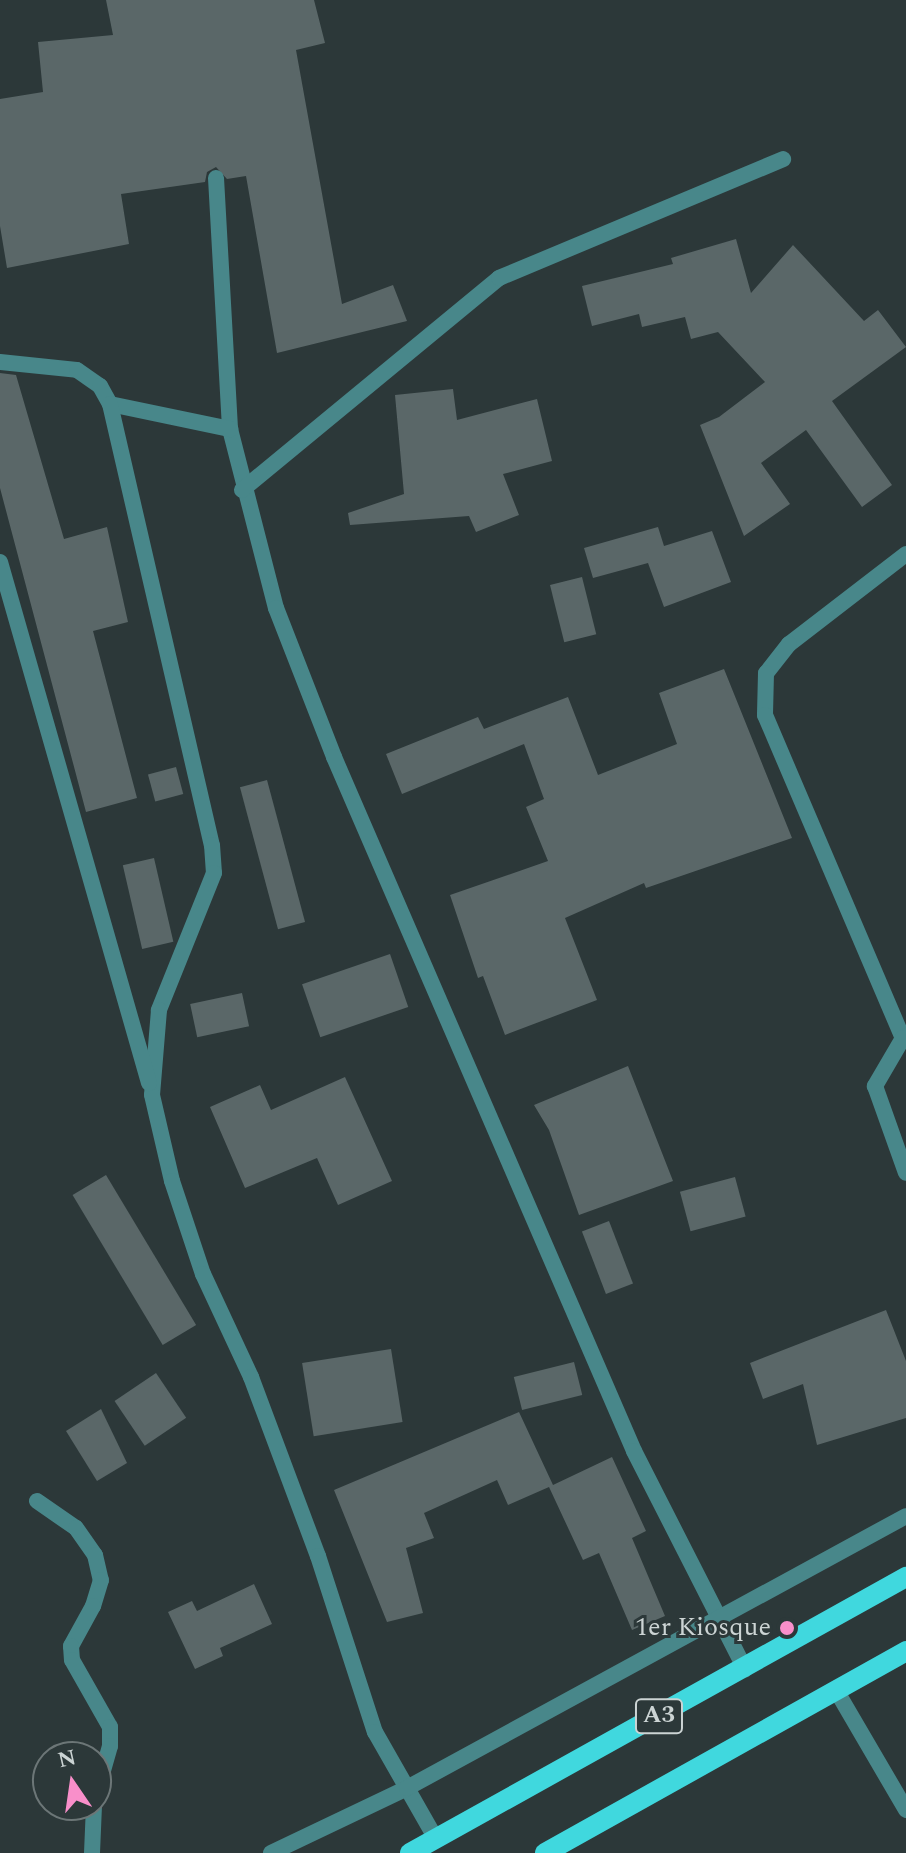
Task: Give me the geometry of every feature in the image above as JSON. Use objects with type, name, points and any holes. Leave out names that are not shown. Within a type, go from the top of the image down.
[{"type":"main road","name":"A3","points":[[410,1853],[906,1577]]},
{"type":"main road","name":"A3","points":[[545,1853],[906,1651]]},
{"type":"street","points":[[242,490],[499,278],[783,159]]},
{"type":"street","points":[[216,178],[230,429],[242,490],[276,608],[334,757],[634,1451],[745,1669]]},
{"type":"street","points":[[0,362],[77,370],[100,386],[110,404],[212,845],[214,873],[159,1010],[152,1095]]},
{"type":"street","points":[[110,404],[230,429]]},
{"type":"street","points":[[906,554],[789,644],[766,673],[765,715],[904,1037],[875,1086],[906,1173]]},
{"type":"street","points":[[0,562],[152,1095],[172,1181],[203,1274],[257,1391],[375,1732],[436,1839]]},
{"type":"street","points":[[37,1501],[76,1528],[95,1555],[101,1580],[93,1606],[71,1646],[72,1660],[110,1727],[110,1741]]},
{"type":"street","points":[[271,1853],[407,1788],[906,1516]]},
{"type":"street","points":[[836,1690],[906,1810]]},
{"type":"street","points":[[92,1853],[93,1821]]},
{"type":"building","points":[[106,0],[314,0],[325,43],[296,50],[342,304],[393,285],[407,321],[277,353],[246,176],[227,179],[216,167],[207,172],[205,182],[121,194],[129,244],[7,268],[0,226],[0,99],[43,92],[38,42],[113,35]]},
{"type":"building","points":[[736,239],[751,293],[793,245],[864,321],[878,310],[906,347],[832,401],[892,485],[862,507],[806,430],[761,463],[790,504],[744,536],[700,425],[719,417],[765,382],[718,332],[691,339],[685,317],[642,327],[639,314],[592,326],[582,286],[673,264],[671,258]]},
{"type":"building","points":[[0,373],[16,375],[64,539],[107,527],[128,622],[93,631],[137,798],[86,812],[0,488]]},
{"type":"building","points":[[453,389],[457,420],[537,399],[552,461],[503,474],[519,515],[476,532],[469,516],[350,525],[348,513],[404,494],[395,395]]},
{"type":"building","points":[[658,527],[664,546],[712,531],[731,582],[664,607],[648,563],[593,578],[584,548]]},
{"type":"building","points":[[582,577],[596,634],[564,642],[550,585]]},
{"type":"building","points":[[724,669],[792,838],[646,888],[644,883],[565,918],[597,1000],[505,1035],[483,976],[478,978],[450,895],[548,861],[526,807],[544,799],[524,744],[402,794],[386,754],[478,717],[484,729],[568,697],[598,775],[677,744],[659,693]]},
{"type":"building","points":[[176,767],[183,794],[155,802],[148,775]]},
{"type":"building","points":[[267,780],[305,922],[278,929],[240,787]]},
{"type":"building","points":[[154,858],[173,942],[142,949],[123,865]]},
{"type":"building","points":[[390,954],[408,1007],[320,1037],[302,984]]},
{"type":"building","points":[[242,993],[249,1026],[197,1037],[190,1004]]},
{"type":"building","points":[[628,1066],[673,1181],[579,1215],[549,1130],[534,1105]]},
{"type":"building","points":[[345,1077],[392,1181],[338,1205],[317,1158],[245,1188],[210,1107],[260,1085],[271,1110]]},
{"type":"building","points":[[106,1175],[196,1325],[163,1345],[73,1195]]},
{"type":"building","points":[[735,1177],[746,1217],[691,1231],[680,1192]]},
{"type":"building","points":[[609,1221],[633,1284],[606,1294],[582,1231]]},
{"type":"building","points":[[886,1310],[906,1361],[906,1418],[817,1445],[803,1384],[763,1399],[750,1363]]},
{"type":"building","points":[[391,1349],[403,1422],[314,1436],[302,1363]]},
{"type":"building","points":[[574,1362],[582,1395],[522,1410],[514,1377]]},
{"type":"building","points":[[156,1373],[186,1418],[145,1446],[115,1401]]},
{"type":"building","points":[[101,1409],[127,1463],[97,1481],[66,1431]]},
{"type":"building","points":[[519,1412],[553,1485],[612,1457],[646,1531],[632,1538],[665,1616],[632,1630],[599,1553],[583,1560],[549,1487],[508,1505],[497,1480],[424,1513],[434,1538],[406,1548],[423,1613],[387,1622],[334,1490]]},
{"type":"building","points":[[254,1584],[272,1624],[220,1648],[223,1656],[195,1669],[168,1612],[192,1601],[197,1611]]},
{"type":"place","name":"1er Kiosque","points":[[787,1628]]}]
